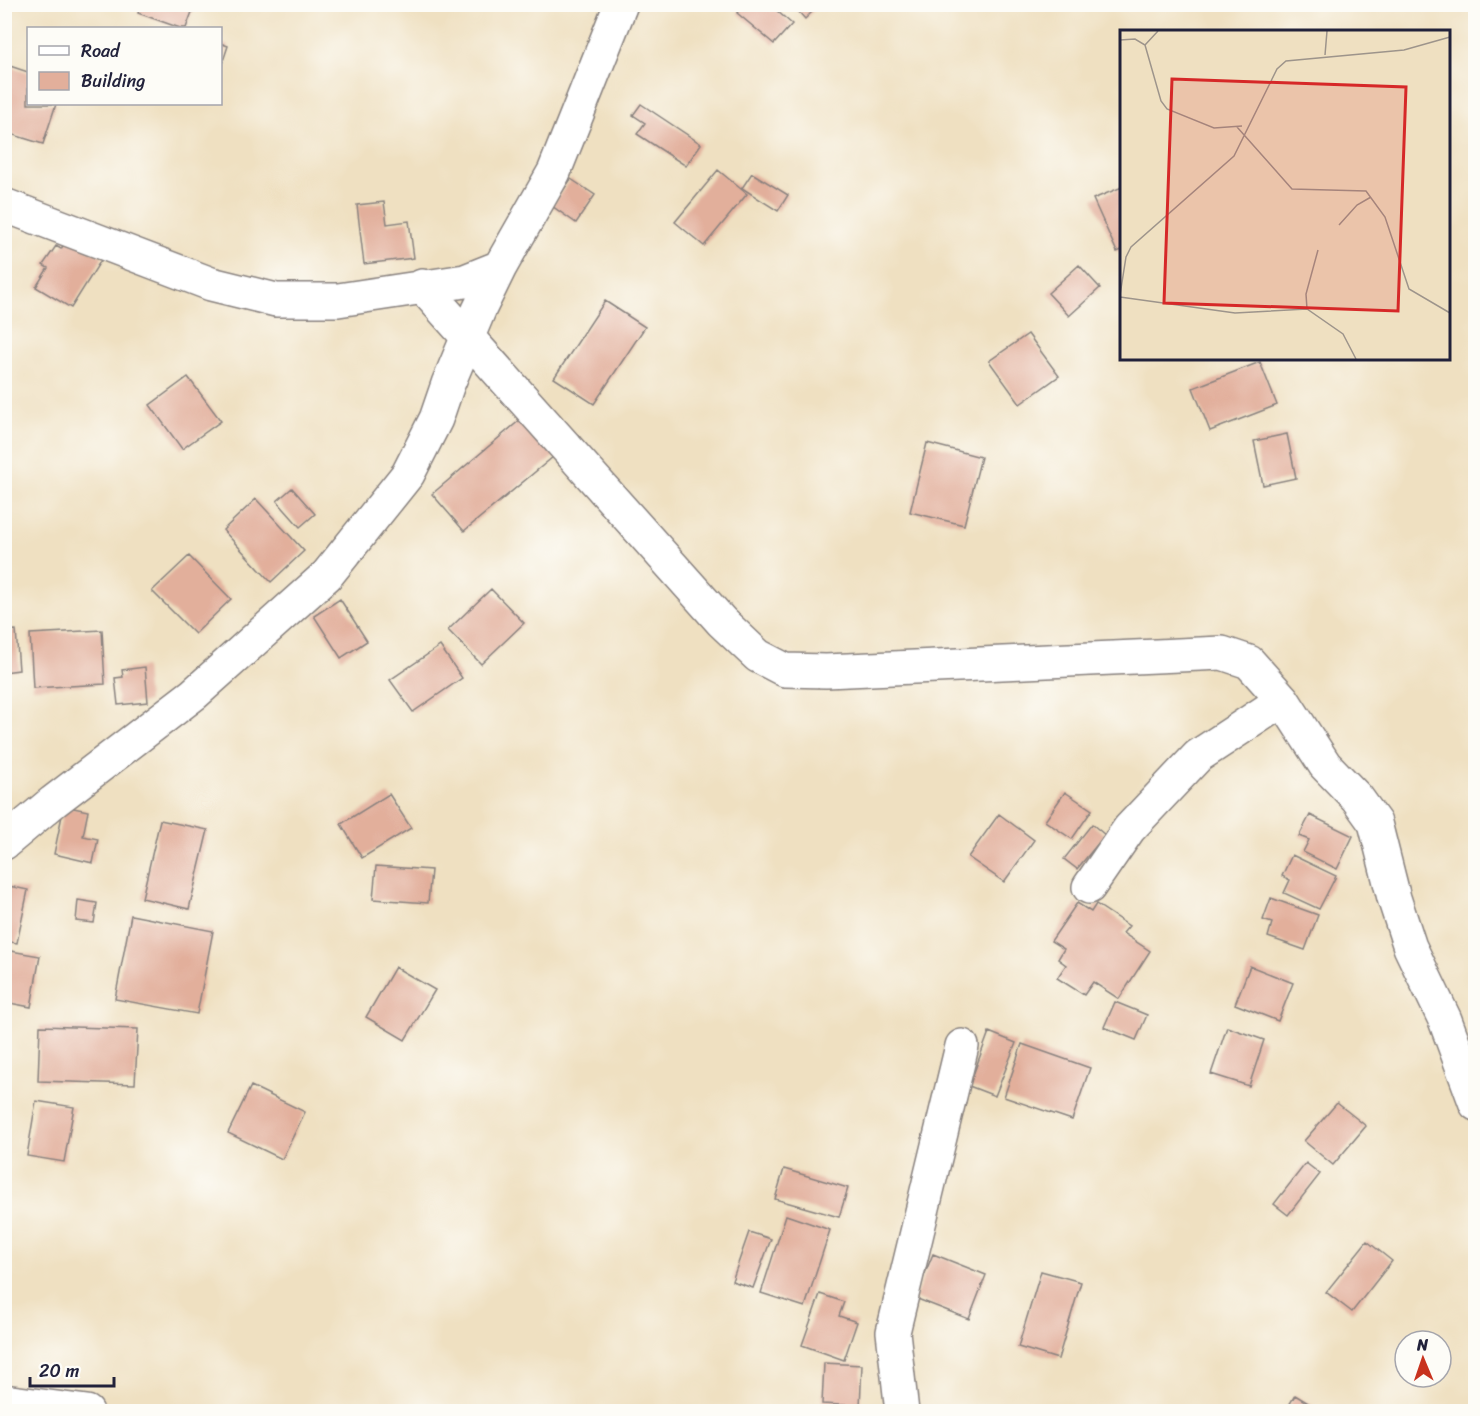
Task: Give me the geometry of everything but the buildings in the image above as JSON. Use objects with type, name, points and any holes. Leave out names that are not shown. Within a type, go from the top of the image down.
[{"type":"street","points":[[4,843],[53,802],[194,694],[327,574],[408,474],[436,418],[448,384],[500,267],[554,172],[621,4]]},
{"type":"street","points":[[4,205],[211,284],[276,300],[338,300],[465,281],[500,267]]},
{"type":"street","points":[[422,286],[722,622],[758,656],[785,670],[826,671],[1222,653],[1249,662],[1283,700],[1325,765],[1357,798],[1375,823],[1394,898],[1410,947],[1445,1020],[1476,1104]]},
{"type":"street","points":[[1089,887],[1130,829],[1198,756],[1283,700]]},
{"type":"street","points":[[902,1412],[893,1332],[962,1046]]},
{"type":"street","points":[[4,1401],[87,1412]]}]
